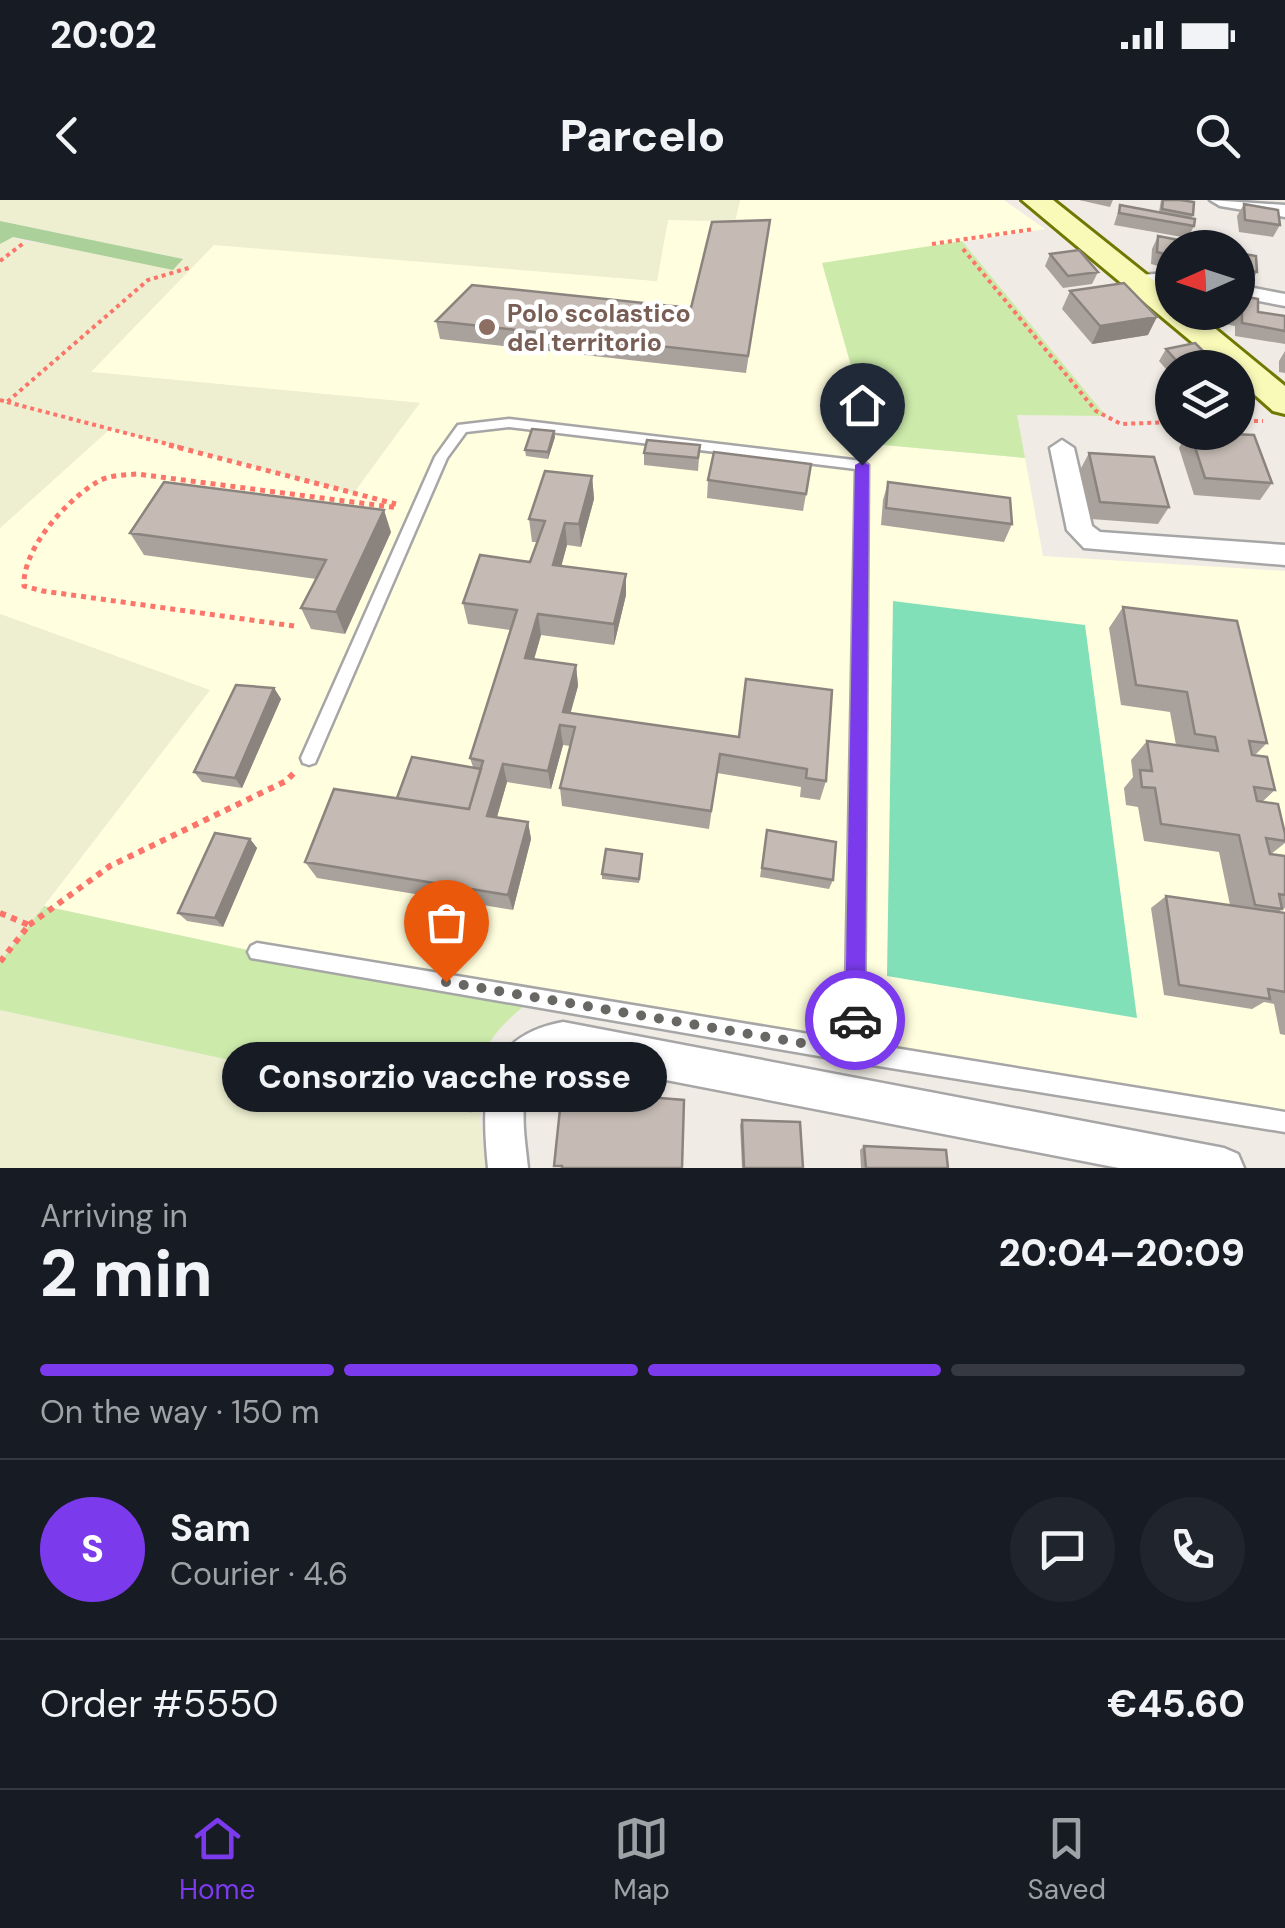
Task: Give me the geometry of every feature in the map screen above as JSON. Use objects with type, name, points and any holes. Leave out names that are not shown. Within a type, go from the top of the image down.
[{"type":"street","points":[[1036,200],[1155,296]]},
{"type":"street","points":[[1220,200],[1285,210]]},
{"type":"street","points":[[1137,281],[1155,280]]},
{"type":"street","points":[[1255,294],[1285,300]]},
{"type":"street","points":[[1198,330],[1282,398]]},
{"type":"street","points":[[1062,448],[1080,530],[1094,541],[1285,555]]},
{"type":"street","points":[[508,1168],[503,1117],[512,1069],[516,1060],[534,1046],[563,1040],[1224,1168]]},
{"type":"lane","points":[[309,758],[441,458],[462,428],[494,424],[862,465],[854,1052]]},
{"type":"lane","points":[[257,952],[1285,1122]]},
{"type":"path","points":[[932,244],[1067,224]]},
{"type":"path","points":[[0,261],[26,242]]},
{"type":"path","points":[[963,249],[1096,411],[1121,424],[1155,423]]},
{"type":"path","points":[[7,402],[148,280],[192,267]]},
{"type":"path","points":[[0,400],[417,510]]},
{"type":"path","points":[[294,626],[43,591],[24,586],[23,570],[30,555],[84,495],[97,482],[116,476],[137,474],[417,510]]},
{"type":"path","points":[[0,962],[29,925],[110,866],[286,781],[309,758]]},
{"type":"path","points":[[0,913],[29,925]]},
{"type":"shaded area","points":[[0,200],[740,200],[735,221],[668,220],[657,281],[214,245],[91,372],[420,403],[353,493],[110,429],[0,528],[0,244],[12,237],[25,242],[183,259],[0,221]]},
{"type":"shaded area","points":[[740,200],[1004,200],[1045,229],[823,263],[873,444],[1025,458],[1043,556],[1285,571],[1285,1121],[257,952],[44,906],[209,691],[0,614],[0,528],[112,427],[354,493],[419,403],[90,372],[214,244],[656,281],[668,220],[735,221]]},
{"type":"shaded area","points":[[0,614],[210,690],[0,962]]},
{"type":"shaded area","points":[[0,1010],[471,1113],[476,1092],[486,1168],[0,1168]]},
{"type":"green space","points":[[0,221],[183,259],[173,270],[13,237],[0,244]]},
{"type":"green space","points":[[962,241],[1106,416],[1017,415],[1025,458],[873,444],[822,263]]},
{"type":"green space","points":[[893,601],[1085,625],[1137,1018],[887,976]]},
{"type":"green space","points":[[44,906],[257,952],[534,998],[505,1023],[487,1047],[476,1075],[472,1113],[0,1010],[0,962]]},
{"type":"building","points":[[1163,200],[1194,202],[1193,215],[1162,209]]},
{"type":"building","points":[[1244,204],[1278,210],[1280,225],[1245,220]]},
{"type":"building","points":[[1120,205],[1195,219],[1194,226],[1119,213]]},
{"type":"building","points":[[770,220],[748,356],[436,321],[472,285],[691,308],[712,222]]},
{"type":"building","points":[[1079,250],[1098,272],[1068,276],[1050,254]]},
{"type":"building","points":[[1124,283],[1155,317],[1100,326],[1070,291]]},
{"type":"building","points":[[1255,298],[1258,312],[1285,316],[1285,331],[1255,325]]},
{"type":"building","points":[[1195,343],[1202,350],[1167,350]]},
{"type":"building","points":[[532,429],[554,431],[548,452],[525,450]]},
{"type":"building","points":[[1255,438],[1272,483],[1205,478],[1196,450],[1255,450]]},
{"type":"building","points":[[647,440],[700,445],[698,458],[644,453]]},
{"type":"building","points":[[714,452],[811,464],[806,494],[708,480]]},
{"type":"building","points":[[1089,453],[1154,457],[1169,507],[1100,502]]},
{"type":"building","points":[[545,471],[592,476],[579,524],[565,523],[553,565],[626,574],[614,624],[538,614],[525,658],[576,665],[563,712],[739,737],[746,679],[832,690],[826,781],[806,778],[807,769],[720,754],[711,811],[560,788],[575,727],[560,725],[548,771],[503,764],[487,816],[528,822],[508,895],[305,862],[334,789],[469,809],[483,761],[470,758],[517,610],[463,603],[480,555],[530,562],[545,521],[529,519]]},
{"type":"building","points":[[164,482],[384,510],[336,612],[301,608],[326,560],[130,533]]},
{"type":"building","points":[[888,482],[1010,498],[1012,524],[886,508]]},
{"type":"building","points":[[1123,607],[1237,621],[1267,743],[1249,741],[1252,755],[1267,757],[1275,790],[1254,787],[1257,801],[1278,804],[1285,834],[1285,841],[1266,838],[1270,854],[1285,856],[1285,895],[1279,894],[1282,909],[1255,905],[1239,835],[1161,824],[1155,788],[1142,787],[1140,770],[1152,771],[1147,741],[1218,751],[1215,737],[1195,734],[1187,692],[1136,685]]},
{"type":"building","points":[[236,685],[274,688],[235,778],[194,772]]},
{"type":"building","points":[[412,757],[481,769],[469,809],[397,798]]},
{"type":"building","points":[[767,830],[836,842],[833,880],[762,868]]},
{"type":"building","points":[[215,833],[250,839],[215,918],[178,913]]},
{"type":"building","points":[[606,849],[642,854],[639,879],[602,874]]},
{"type":"building","points":[[1166,896],[1285,913],[1285,992],[1268,989],[1270,999],[1179,985]]},
{"type":"building","points":[[562,1090],[684,1100],[682,1168],[554,1166]]},
{"type":"building","points":[[742,1120],[800,1122],[803,1168],[744,1168]]},
{"type":"building","points":[[864,1146],[946,1150],[948,1168],[866,1168]]},
{"type":"way so far","points":[[446,982],[854,1052],[855,1020]]},
{"type":"place","name":"Polo scolastico del territorio","points":[[487,327]]},
{"type":"place","name":"Consorzio vacche rosse","points":[[446,982]]},
{"type":"route","points":[[855,1020],[862,465]]}]
